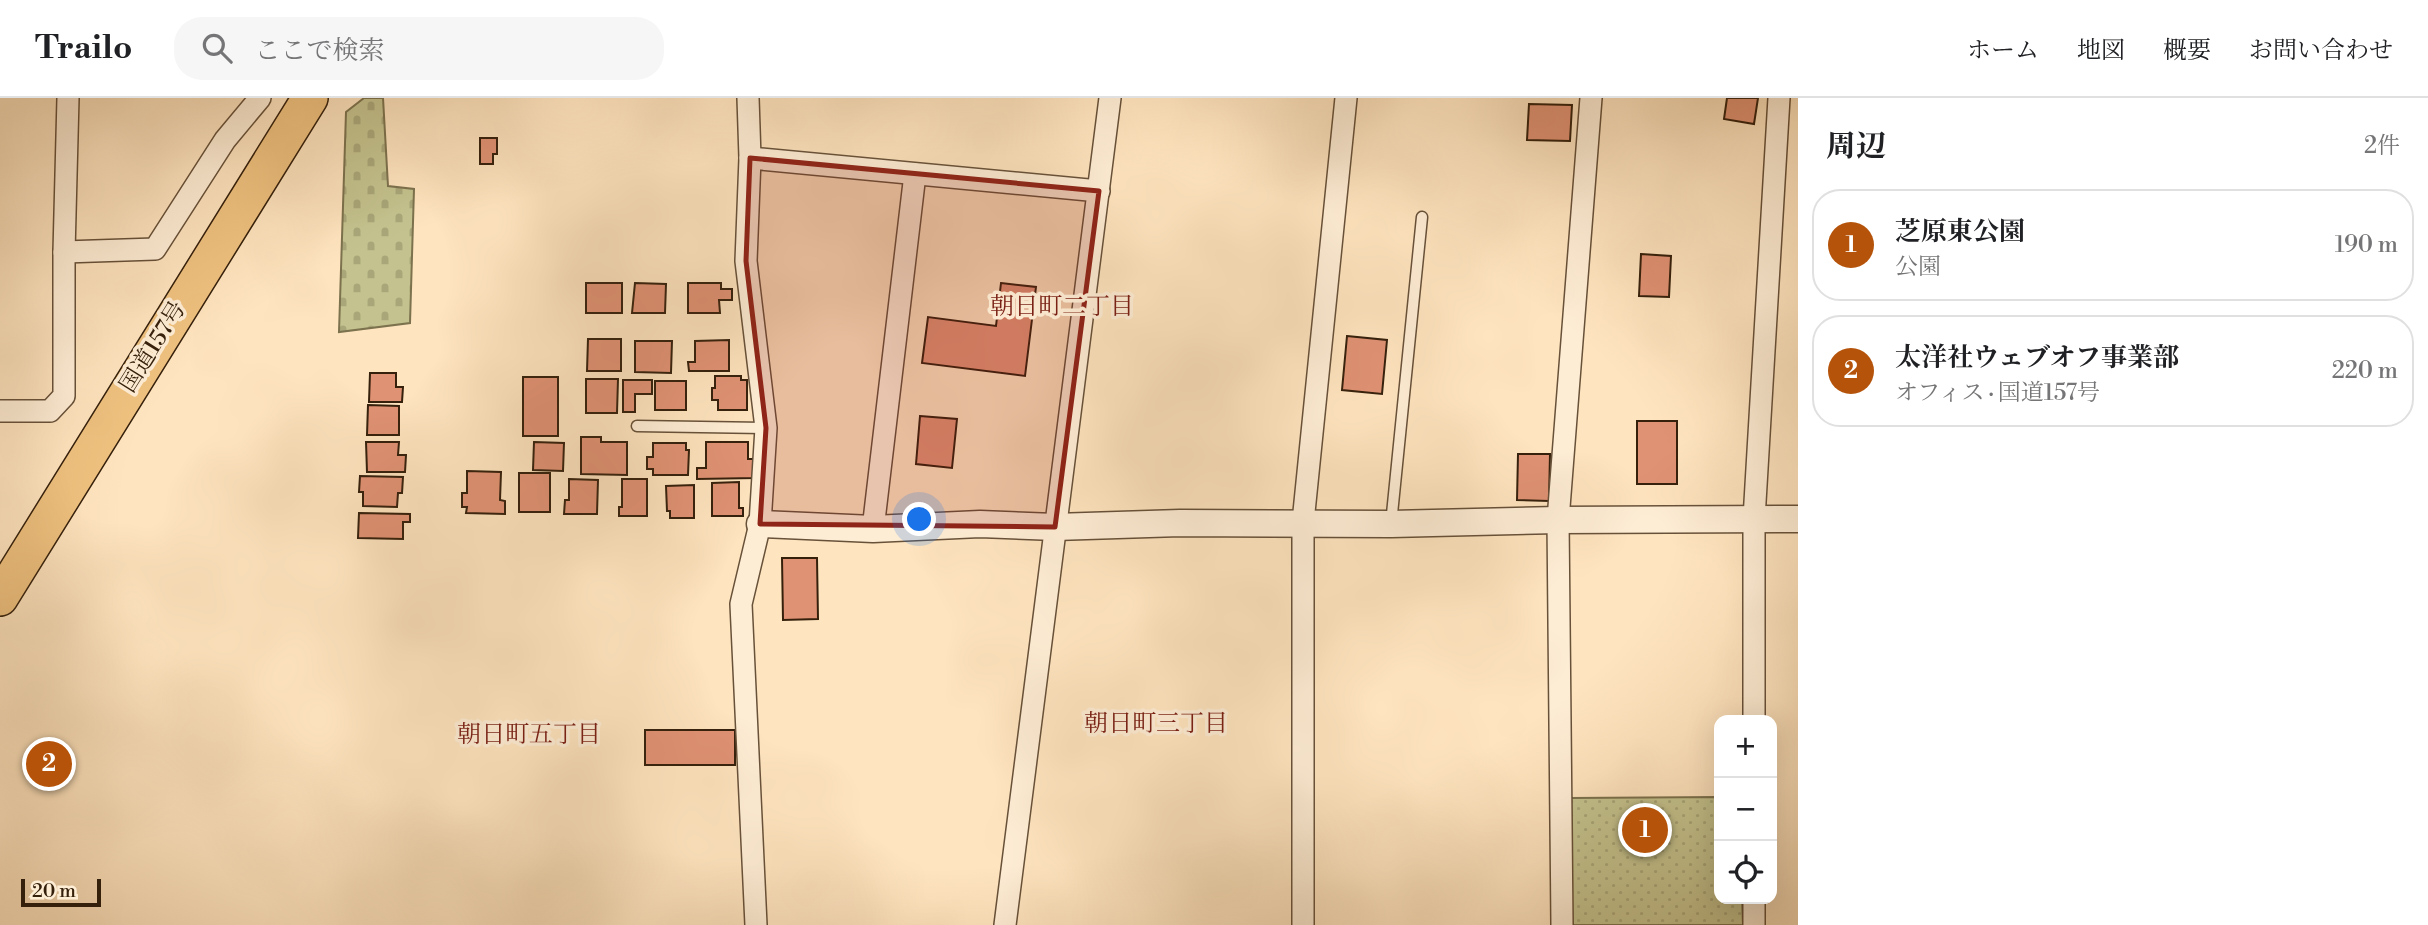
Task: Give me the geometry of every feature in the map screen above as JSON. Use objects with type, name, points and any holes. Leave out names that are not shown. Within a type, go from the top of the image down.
[{"type":"highway","name":"国道157号","points":[[0,598],[310,98]]},
{"type":"street","points":[[0,411],[50,411],[64,396],[68,98]]},
{"type":"street","points":[[64,252],[155,249],[225,140],[260,98]]},
{"type":"street","points":[[748,98],[750,158],[746,261],[766,428],[760,524],[741,604],[756,925]]},
{"type":"street","points":[[1005,925],[1110,98]]},
{"type":"street","points":[[1303,925],[1303,522],[1346,98]]},
{"type":"street","points":[[1562,925],[1558,520],[1591,98]]},
{"type":"street","points":[[1754,715],[1754,519],[1779,98]]},
{"type":"street","points":[[750,158],[1099,191]]},
{"type":"street","points":[[873,529],[915,174]]},
{"type":"street","points":[[760,524],[873,529],[980,524],[1055,527],[1303,522],[1391,524],[1798,519]]},
{"type":"street","points":[[1754,904],[1754,925]]},
{"type":"lane","points":[[1391,524],[1422,217]]},
{"type":"lane","points":[[637,426],[766,428]]},
{"type":"highlighted area","points":[[750,158],[1099,191],[1055,527],[760,524],[766,428],[746,261]]},
{"type":"green space","points":[[364,98],[383,98],[388,186],[414,189],[410,323],[339,332],[346,112]]},
{"type":"green space","points":[[1714,797],[1714,904],[1742,904],[1743,925],[1572,925],[1571,798]]},
{"type":"building","points":[[1727,98],[1758,98],[1754,124],[1724,119]]},
{"type":"building","points":[[1529,104],[1572,105],[1570,141],[1527,140]]},
{"type":"building","points":[[480,138],[497,138],[497,154],[493,154],[493,164],[480,164]]},
{"type":"building","points":[[1641,254],[1671,256],[1669,297],[1639,296]]},
{"type":"building","points":[[586,283],[622,283],[622,313],[586,313]]},
{"type":"building","points":[[635,283],[666,284],[665,313],[632,313]]},
{"type":"building","points":[[688,283],[721,283],[721,289],[732,289],[732,300],[719,300],[720,313],[688,313]]},
{"type":"building","points":[[1001,283],[1036,287],[1025,376],[922,363],[928,317],[996,326]]},
{"type":"building","points":[[1347,336],[1387,340],[1382,394],[1342,390]]},
{"type":"building","points":[[588,339],[621,339],[621,371],[587,371]]},
{"type":"building","points":[[729,340],[729,371],[689,371],[688,362],[695,362],[695,341]]},
{"type":"building","points":[[635,341],[672,341],[671,373],[635,372]]},
{"type":"building","points":[[370,373],[396,373],[396,387],[403,387],[402,402],[369,402]]},
{"type":"building","points":[[715,376],[741,376],[741,380],[747,380],[747,410],[718,410],[718,400],[712,400]]},
{"type":"building","points":[[523,377],[558,377],[558,436],[523,436]]},
{"type":"building","points":[[586,379],[618,379],[617,413],[586,413]]},
{"type":"building","points":[[623,380],[652,380],[652,394],[635,394],[635,412],[623,412]]},
{"type":"building","points":[[655,381],[686,381],[686,410],[655,410]]},
{"type":"building","points":[[368,405],[399,406],[399,435],[367,435]]},
{"type":"building","points":[[920,416],[957,419],[952,468],[916,464]]},
{"type":"building","points":[[1637,421],[1677,421],[1677,484],[1637,484]]},
{"type":"building","points":[[581,437],[601,437],[601,442],[627,442],[627,475],[581,474]]},
{"type":"building","points":[[366,442],[399,442],[398,455],[406,455],[405,472],[367,472]]},
{"type":"building","points":[[534,442],[564,443],[563,471],[533,470]]},
{"type":"building","points":[[706,442],[748,442],[748,459],[756,459],[756,478],[697,479],[697,468],[706,468]]},
{"type":"building","points":[[653,443],[686,443],[686,450],[689,450],[688,475],[653,475],[653,469],[647,469],[647,457],[653,457]]},
{"type":"building","points":[[1518,454],[1550,454],[1549,501],[1517,500]]},
{"type":"building","points":[[467,471],[501,472],[500,500],[505,501],[505,514],[466,513],[467,507],[462,507],[462,493],[467,493]]},
{"type":"building","points":[[519,473],[550,473],[550,512],[519,512]]},
{"type":"building","points":[[360,476],[403,477],[402,493],[398,493],[397,507],[363,506],[363,492],[359,492]]},
{"type":"building","points":[[569,479],[598,480],[597,514],[564,514],[565,500],[569,500]]},
{"type":"building","points":[[622,479],[647,479],[647,516],[619,516],[619,507],[622,507]]},
{"type":"building","points":[[739,482],[739,508],[743,508],[743,516],[712,516],[712,483]]},
{"type":"building","points":[[694,485],[694,518],[670,518],[670,511],[667,511],[666,486]]},
{"type":"building","points":[[359,513],[410,514],[410,522],[403,522],[403,539],[358,538]]},
{"type":"building","points":[[782,558],[817,558],[818,619],[783,620]]},
{"type":"building","points":[[645,730],[735,730],[735,765],[645,765]]},
{"type":"place","name":"太洋社ウェブオフ事業部","points":[[49,764]]},
{"type":"place","name":"芝原東公園","points":[[1645,830]]},
{"type":"district","name":"朝日町二丁目","points":[[1062,307]]},
{"type":"district","name":"朝日町三丁目","points":[[1156,724]]},
{"type":"district","name":"朝日町五丁目","points":[[529,735]]}]
